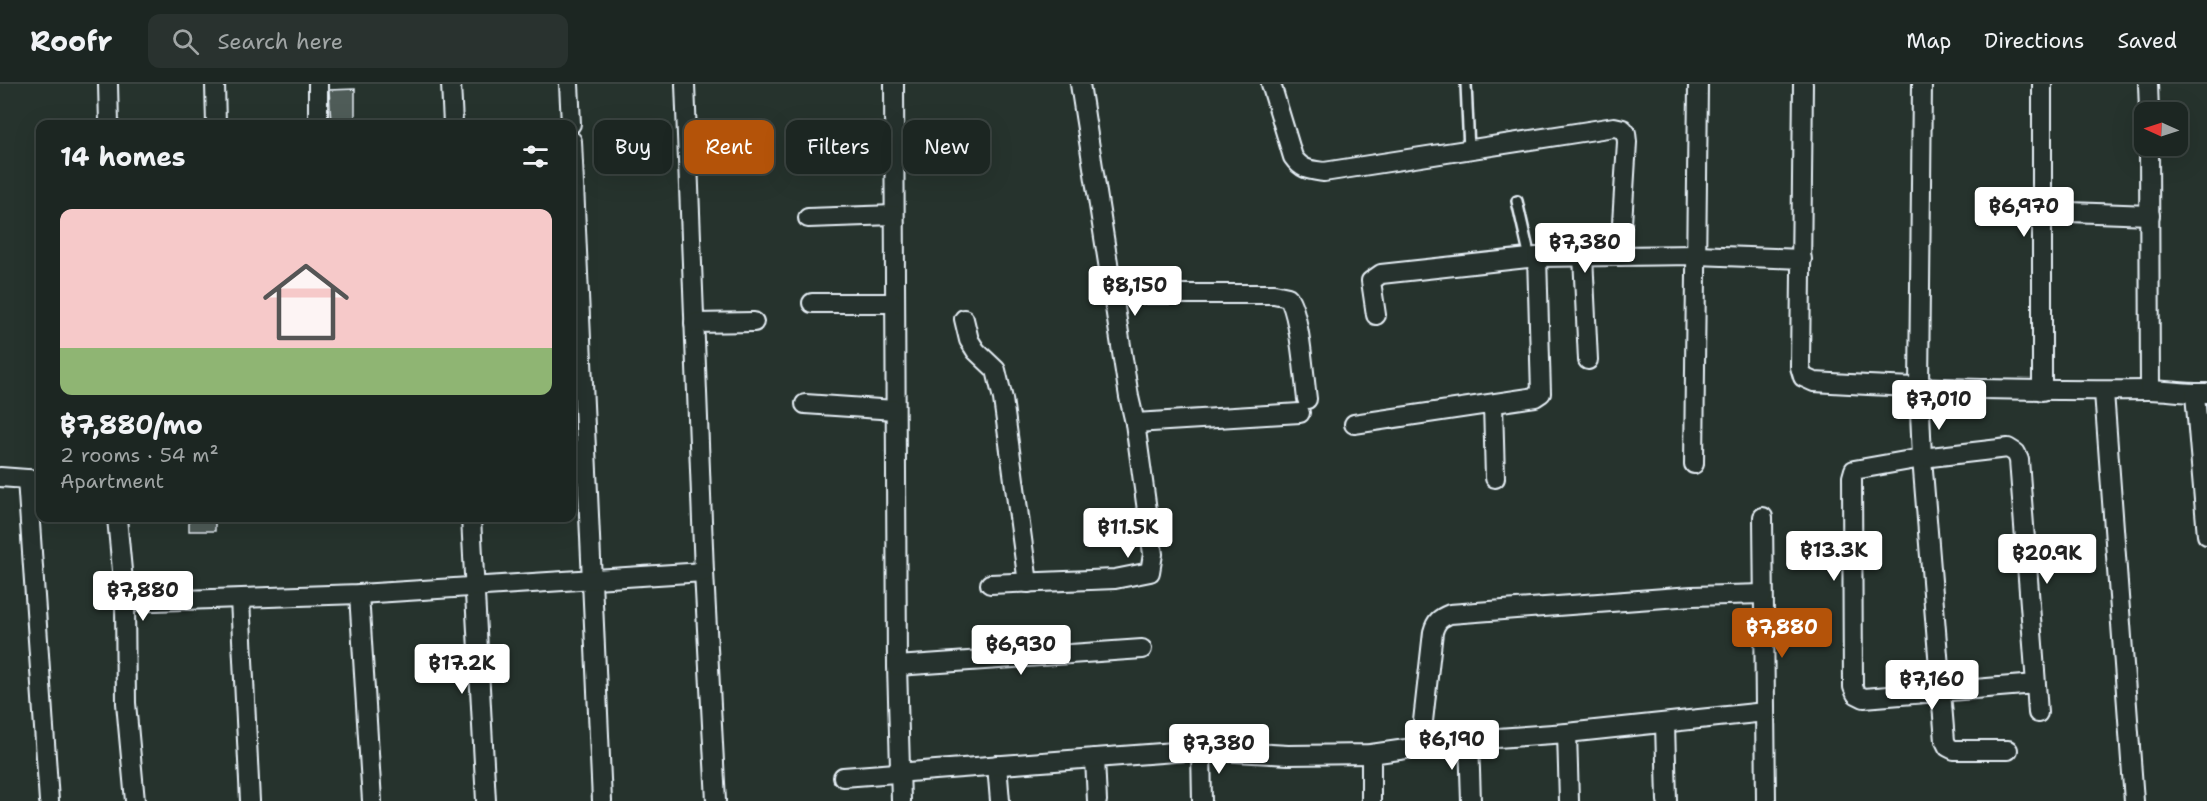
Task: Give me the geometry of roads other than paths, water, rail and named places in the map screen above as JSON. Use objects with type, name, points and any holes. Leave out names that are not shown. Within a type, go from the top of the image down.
[{"type":"street","points":[[108,84],[109,120]]},
{"type":"street","points":[[215,84],[216,120]]},
{"type":"street","points":[[318,84],[318,120]]},
{"type":"street","points":[[451,84],[453,120]]},
{"type":"street","points":[[569,84],[571,120]]},
{"type":"street","points":[[685,84],[704,572],[716,801]]},
{"type":"street","points":[[894,84],[897,666],[901,801]]},
{"type":"street","points":[[990,584],[1115,579],[1150,572],[1153,554],[1135,423],[1080,84]]},
{"type":"street","points":[[1271,84],[1293,157],[1300,167],[1308,170],[1324,172],[1614,127],[1623,129],[1627,142],[1620,256]]},
{"type":"street","points":[[1694,464],[1698,84]]},
{"type":"street","points":[[1803,84],[1800,367],[1803,377],[1814,382],[1919,388],[2104,392],[2150,390],[2201,393],[2207,535]]},
{"type":"street","points":[[1922,84],[1919,388],[1922,458],[1945,741],[1948,747],[1954,750],[2008,750]]},
{"type":"street","points":[[2042,84],[2042,391]]},
{"type":"street","points":[[2148,84],[2149,102]]},
{"type":"street","points":[[2149,156],[2150,390]]},
{"type":"street","points":[[2042,211],[2150,215]]},
{"type":"street","points":[[808,218],[894,215]]},
{"type":"street","points":[[576,233],[602,801]]},
{"type":"street","points":[[1376,315],[1371,281],[1381,274],[1533,258],[1583,256],[1697,255],[1802,259]]},
{"type":"street","points":[[1583,256],[1588,360]]},
{"type":"street","points":[[1354,424],[1493,404],[1535,397],[1541,393],[1533,258]]},
{"type":"street","points":[[1113,294],[1274,294],[1288,297],[1292,302],[1294,313],[1304,406],[1135,423]]},
{"type":"street","points":[[812,303],[895,303]]},
{"type":"street","points":[[964,319],[973,345],[996,370],[1004,399],[1028,583]]},
{"type":"street","points":[[694,322],[754,322]]},
{"type":"street","points":[[2104,392],[2134,801]]},
{"type":"street","points":[[805,404],[895,410]]},
{"type":"street","points":[[1493,404],[1495,478]]},
{"type":"street","points":[[2036,684],[1864,698],[1856,694],[1853,687],[1852,477],[1854,470],[1922,458],[2008,448],[2016,453],[2019,460],[2036,684],[2038,713]]},
{"type":"street","points":[[0,477],[34,479],[36,522]]},
{"type":"street","points":[[1763,517],[1762,594],[1766,801]]},
{"type":"street","points":[[36,522],[49,801]]},
{"type":"street","points":[[117,522],[125,602],[126,703],[135,801]]},
{"type":"street","points":[[471,522],[486,801]]},
{"type":"street","points":[[125,602],[359,594],[704,572]]},
{"type":"street","points":[[359,594],[372,801]]},
{"type":"street","points":[[1420,748],[1435,623],[1450,614],[1681,597],[1762,594]]},
{"type":"street","points":[[240,599],[250,801]]},
{"type":"street","points":[[897,666],[1142,649]]},
{"type":"street","points":[[843,777],[1201,750],[1288,755],[1371,754],[1469,740],[1567,733],[1766,712]]},
{"type":"street","points":[[1665,723],[1667,801]]},
{"type":"street","points":[[1567,733],[1569,801]]},
{"type":"street","points":[[1469,740],[1471,801]]},
{"type":"street","points":[[1201,750],[1202,801]]},
{"type":"street","points":[[1371,754],[1371,801]]},
{"type":"street","points":[[1095,758],[1097,801]]},
{"type":"street","points":[[997,765],[1000,801]]},
{"type":"lane","points":[[1467,84],[1469,150]]},
{"type":"lane","points":[[1517,201],[1533,258]]}]
